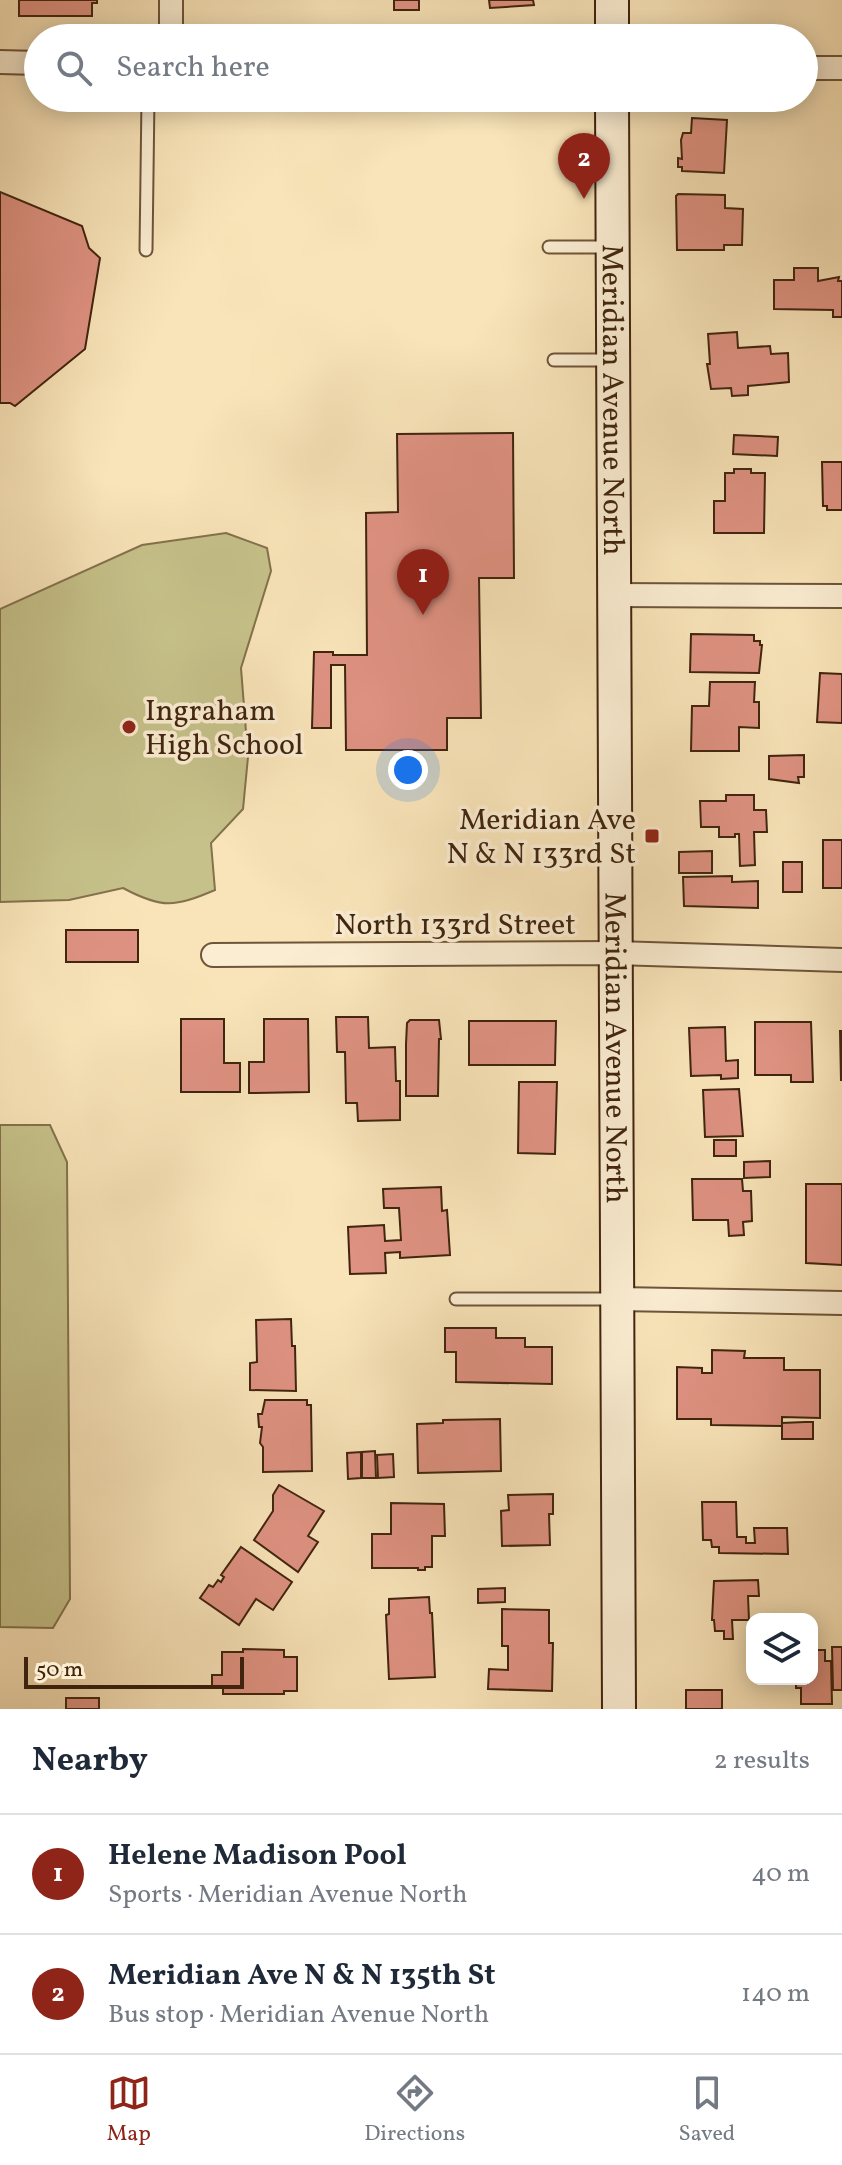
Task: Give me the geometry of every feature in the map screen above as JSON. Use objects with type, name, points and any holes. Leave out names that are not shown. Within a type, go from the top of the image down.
[{"type":"street","points":[[171,0],[171,24]]},
{"type":"street","points":[[612,0],[612,24]]},
{"type":"street","points":[[0,62],[24,63]]},
{"type":"street","points":[[818,68],[842,68]]},
{"type":"street","name":"Meridian Avenue North","points":[[612,112],[619,1709]]},
{"type":"street","points":[[613,595],[842,596]]},
{"type":"street","name":"North 133rd Street","points":[[213,955],[615,953],[842,960]]},
{"type":"street","points":[[617,1299],[842,1303]]},
{"type":"lane","points":[[146,250],[148,112]]},
{"type":"lane","points":[[549,247],[612,247]]},
{"type":"lane","points":[[554,360],[612,360]]},
{"type":"lane","points":[[456,1299],[617,1299]]},
{"type":"shaded area","points":[[226,533],[267,548],[271,571],[241,668],[248,757],[243,809],[211,843],[215,890],[189,900],[169,903],[148,900],[123,888],[69,900],[0,902],[0,609],[142,545]]},
{"type":"shaded area","points":[[0,1125],[50,1125],[67,1162],[70,1599],[53,1628],[0,1627]]},
{"type":"building","points":[[19,0],[97,0],[97,3],[92,3],[92,16],[19,16]]},
{"type":"building","points":[[394,0],[419,0],[419,10],[394,10]]},
{"type":"building","points":[[489,0],[533,0],[534,5],[490,8]]},
{"type":"building","points":[[692,118],[727,120],[724,173],[682,171],[682,167],[678,167],[678,158],[682,159],[683,133],[691,133]]},
{"type":"building","points":[[0,192],[82,226],[89,248],[100,258],[85,349],[15,406],[0,403]]},
{"type":"building","points":[[678,194],[725,195],[725,208],[743,209],[742,245],[724,245],[724,250],[677,250]]},
{"type":"building","points":[[794,268],[818,268],[818,281],[839,277],[838,281],[842,281],[842,317],[833,317],[833,310],[774,309],[774,280],[794,280]]},
{"type":"building","points":[[737,332],[738,348],[770,346],[771,354],[788,353],[789,382],[748,386],[748,395],[732,396],[731,388],[711,389],[707,364],[710,364],[708,334]]},
{"type":"building","points":[[513,433],[514,578],[479,578],[481,718],[447,718],[447,750],[346,750],[345,665],[331,665],[331,728],[312,728],[314,652],[367,655],[366,513],[398,512],[397,434]]},
{"type":"building","points":[[734,435],[778,437],[777,456],[733,454]]},
{"type":"building","points":[[822,462],[842,462],[842,510],[827,510],[827,506],[823,506]]},
{"type":"building","points":[[734,469],[765,473],[764,533],[714,533],[714,501],[725,501],[725,473],[734,473]]},
{"type":"building","points":[[691,634],[754,635],[754,641],[760,641],[762,645],[759,673],[690,672]]},
{"type":"building","points":[[820,673],[842,674],[842,723],[817,722]]},
{"type":"building","points":[[710,682],[755,682],[754,702],[759,702],[759,728],[739,727],[739,751],[691,751],[692,706],[709,706]]},
{"type":"building","points":[[804,755],[804,777],[798,777],[799,783],[769,779],[769,756]]},
{"type":"building","points":[[726,795],[754,795],[754,810],[766,810],[767,832],[754,832],[755,865],[740,866],[739,834],[719,837],[719,827],[701,827],[700,801],[726,801]]},
{"type":"building","points":[[823,840],[842,840],[842,888],[823,888]]},
{"type":"building","points":[[712,851],[712,873],[679,873],[679,852]]},
{"type":"building","points":[[783,862],[802,862],[802,892],[783,892]]},
{"type":"building","points":[[732,876],[732,882],[758,881],[758,908],[684,906],[683,877]]},
{"type":"building","points":[[66,930],[138,930],[138,962],[66,962]]},
{"type":"building","points":[[336,1017],[368,1017],[369,1048],[395,1047],[396,1081],[400,1081],[400,1120],[358,1121],[357,1103],[346,1103],[345,1052],[337,1052]]},
{"type":"building","points":[[181,1019],[224,1019],[224,1063],[240,1063],[240,1092],[181,1092]]},
{"type":"building","points":[[264,1019],[308,1019],[309,1092],[249,1093],[249,1062],[264,1062]]},
{"type":"building","points":[[410,1020],[439,1020],[438,1096],[406,1096],[407,1023]]},
{"type":"building","points":[[469,1021],[556,1021],[555,1065],[469,1065]]},
{"type":"building","points":[[755,1022],[811,1022],[813,1082],[791,1082],[791,1075],[755,1075]]},
{"type":"building","points":[[725,1027],[726,1061],[738,1060],[738,1078],[691,1076],[689,1028]]},
{"type":"building","points":[[842,1031],[842,1080],[841,1080]]},
{"type":"building","points":[[519,1082],[557,1082],[555,1154],[518,1153]]},
{"type":"building","points":[[739,1089],[743,1136],[705,1137],[703,1090]]},
{"type":"building","points":[[714,1140],[736,1140],[736,1156],[714,1156]]},
{"type":"building","points":[[770,1161],[770,1177],[744,1178],[744,1162]]},
{"type":"building","points":[[692,1179],[742,1179],[743,1191],[751,1191],[752,1221],[743,1222],[744,1235],[729,1236],[728,1220],[693,1220]]},
{"type":"building","points":[[806,1184],[842,1184],[842,1265],[806,1263]]},
{"type":"building","points":[[441,1187],[442,1211],[447,1210],[450,1255],[400,1258],[400,1252],[385,1253],[386,1273],[350,1274],[348,1227],[384,1225],[385,1241],[401,1240],[399,1208],[384,1208],[383,1189]]},
{"type":"building","points":[[291,1319],[296,1391],[250,1390],[250,1363],[257,1362],[256,1320]]},
{"type":"building","points":[[445,1328],[496,1328],[496,1338],[525,1338],[525,1347],[552,1347],[552,1384],[456,1382],[456,1352],[445,1352]]},
{"type":"building","points":[[712,1350],[745,1351],[744,1358],[784,1358],[784,1370],[820,1370],[820,1418],[782,1417],[782,1426],[711,1425],[711,1419],[677,1419],[677,1367],[702,1368],[702,1373],[712,1373]]},
{"type":"building","points":[[265,1400],[307,1400],[307,1405],[311,1405],[312,1471],[263,1472],[262,1427],[259,1427],[258,1414],[262,1414]]},
{"type":"building","points":[[500,1419],[501,1471],[418,1473],[417,1424],[443,1423],[443,1420]]},
{"type":"building","points":[[813,1422],[813,1439],[782,1439],[782,1423]]},
{"type":"building","points":[[375,1451],[376,1478],[362,1478],[362,1452]]},
{"type":"building","points":[[361,1452],[361,1478],[348,1479],[347,1453]]},
{"type":"building","points":[[393,1454],[394,1477],[378,1478],[377,1455]]},
{"type":"building","points":[[279,1485],[324,1511],[308,1536],[318,1542],[298,1572],[254,1540],[273,1511],[273,1495]]},
{"type":"building","points":[[553,1494],[553,1514],[549,1514],[550,1545],[502,1546],[501,1511],[509,1510],[508,1495]]},
{"type":"building","points":[[702,1502],[736,1502],[737,1537],[746,1537],[746,1543],[755,1543],[754,1528],[787,1528],[788,1554],[719,1553],[719,1547],[712,1547],[711,1540],[703,1540]]},
{"type":"building","points":[[391,1503],[444,1504],[445,1536],[432,1536],[432,1567],[425,1567],[425,1570],[372,1568],[372,1534],[391,1534]]},
{"type":"building","points":[[241,1547],[292,1582],[273,1610],[256,1599],[239,1625],[200,1598],[209,1585],[213,1587],[218,1580],[221,1582],[224,1577],[221,1575]]},
{"type":"building","points":[[758,1580],[759,1596],[748,1596],[746,1620],[732,1620],[733,1639],[724,1639],[724,1631],[715,1631],[712,1620],[714,1581]]},
{"type":"building","points":[[505,1588],[505,1602],[478,1603],[478,1589]]},
{"type":"building","points":[[429,1597],[435,1677],[389,1679],[386,1615],[389,1614],[389,1599]]},
{"type":"building","points":[[502,1609],[549,1610],[549,1643],[553,1643],[552,1691],[488,1689],[489,1669],[508,1670],[508,1646],[502,1646]]},
{"type":"building","points":[[832,1647],[842,1647],[842,1690],[833,1690]]},
{"type":"building","points":[[243,1649],[284,1650],[284,1657],[297,1657],[297,1691],[284,1691],[284,1694],[223,1694],[223,1688],[212,1688],[212,1675],[222,1675],[222,1652],[243,1652]]},
{"type":"building","points":[[818,1650],[825,1650],[825,1661],[831,1661],[832,1704],[801,1704],[801,1688],[796,1688],[796,1685],[818,1685]]},
{"type":"building","points":[[686,1690],[722,1690],[722,1709],[686,1709]]},
{"type":"building","points":[[66,1698],[99,1698],[99,1709],[66,1709]]},
{"type":"place","name":"Meridian Ave N & N 135th St","points":[[584,199]]},
{"type":"place","name":"Helene Madison Pool","points":[[423,615]]},
{"type":"place","name":"Ingraham High School","points":[[129,727]]},
{"type":"place","name":"Meridian Ave N & N 133rd St","points":[[652,836]]}]
